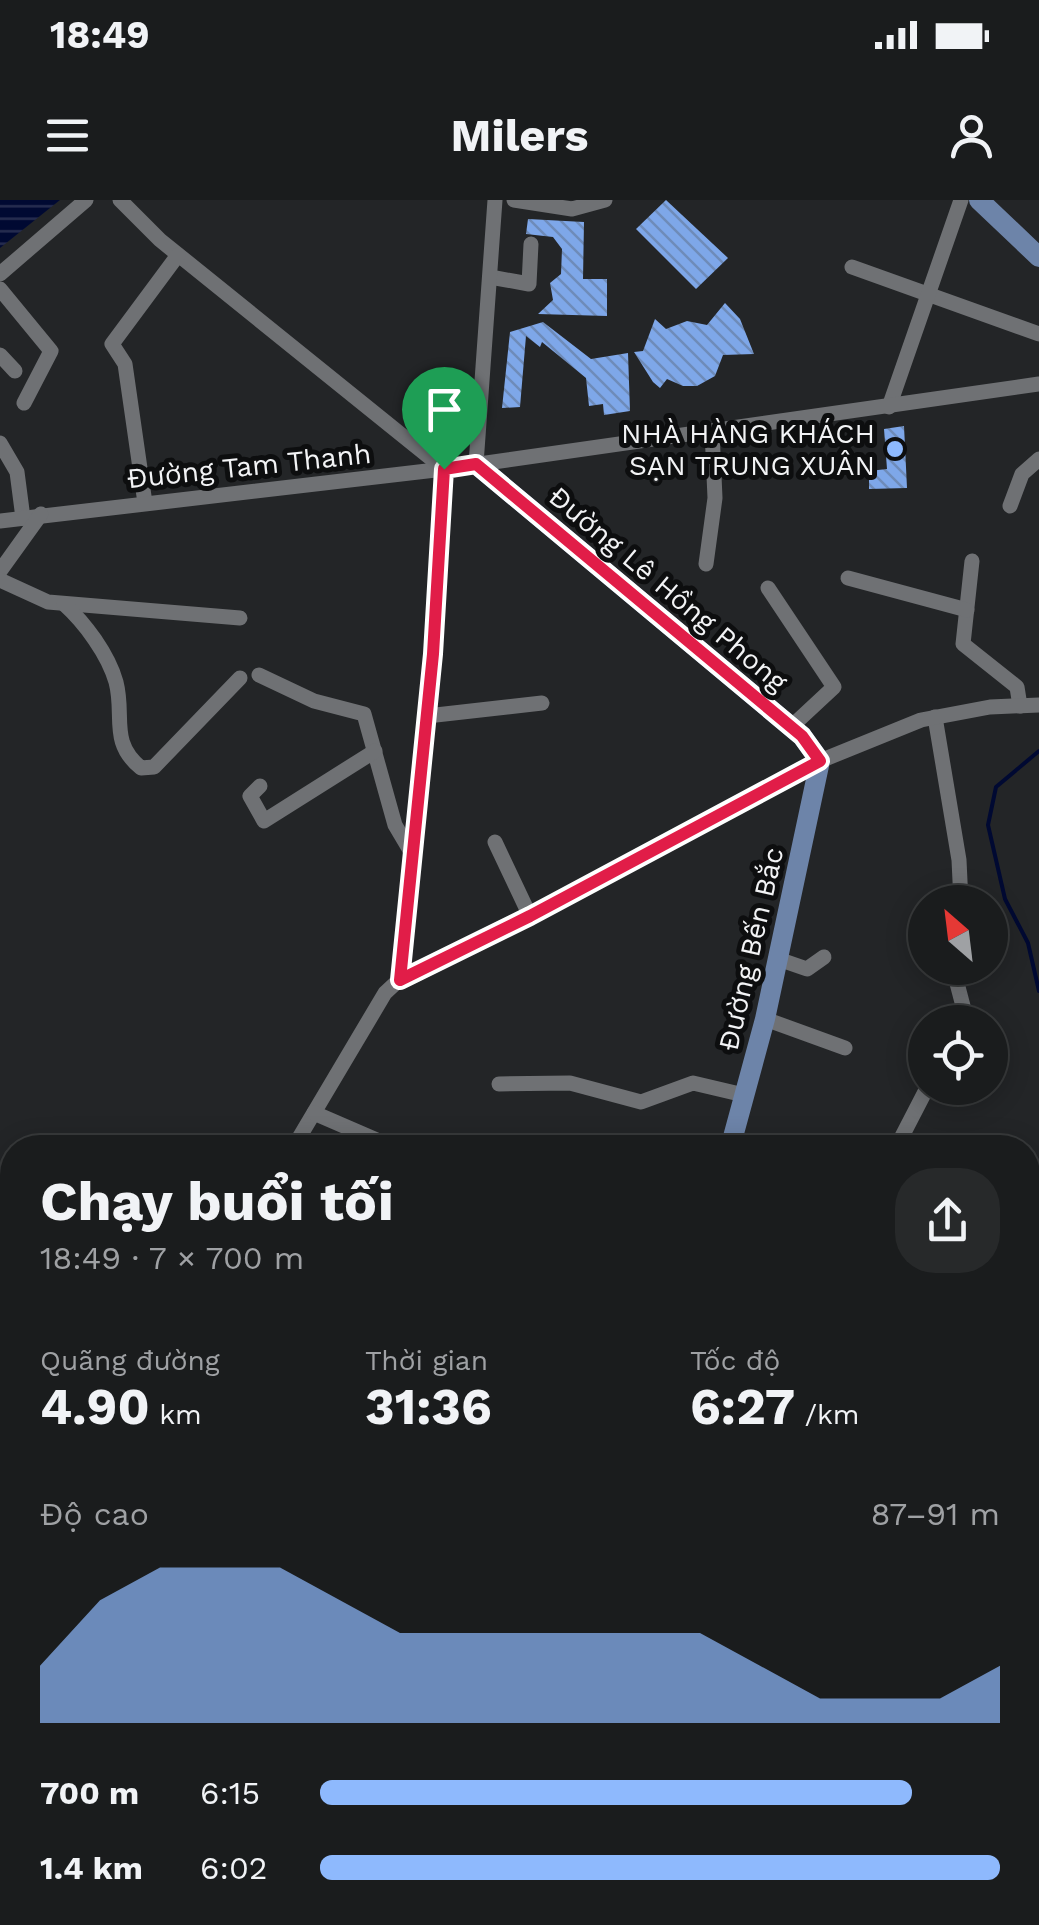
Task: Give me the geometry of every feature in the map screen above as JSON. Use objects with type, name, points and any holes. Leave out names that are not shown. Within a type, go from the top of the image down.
[{"type":"main road","points":[[980,200],[1039,257]]},
{"type":"main road","name":"Đường Lê Hồng Phong","points":[[476,464],[792,727],[820,761]]},
{"type":"main road","name":"Đường Bến Bắc","points":[[733,1135],[765,1019],[820,761]]},
{"type":"street","points":[[0,274],[86,200]]},
{"type":"street","points":[[120,200],[178,254],[444,469],[427,716],[400,980]]},
{"type":"street","points":[[476,464],[496,200]]},
{"type":"street","points":[[514,200],[572,209],[609,201]]},
{"type":"street","points":[[889,407],[961,200]]},
{"type":"street","points":[[490,278],[529,284],[531,244]]},
{"type":"street","points":[[144,503],[125,364],[112,344],[178,254]]},
{"type":"street","points":[[852,267],[1039,334]]},
{"type":"street","points":[[0,289],[51,351],[24,403]]},
{"type":"street","points":[[0,354],[15,370]]},
{"type":"street","name":"Đường Tam Thanh","points":[[0,521],[444,469],[1039,384]]},
{"type":"street","points":[[706,564],[714,498],[712,431]]},
{"type":"street","points":[[0,442],[17,472],[24,518]]},
{"type":"street","points":[[1010,506],[1022,474],[1039,459]]},
{"type":"street","points":[[0,571],[41,514]]},
{"type":"street","points":[[972,561],[963,644],[1017,687],[1020,706]]},
{"type":"street","points":[[848,578],[967,610]]},
{"type":"street","points":[[0,580],[36,600],[240,618]]},
{"type":"street","points":[[768,588],[834,688],[792,727]]},
{"type":"street","points":[[64,604],[78,617],[112,668],[119,697],[120,740],[124,752],[141,768],[154,767],[240,678]]},
{"type":"street","points":[[259,676],[314,701],[358,710],[367,719],[395,825],[411,852]]},
{"type":"street","points":[[427,716],[542,703]]},
{"type":"street","points":[[301,1135],[386,993],[400,980],[530,916],[820,761],[934,717],[1039,705]]},
{"type":"street","points":[[934,717],[960,885]]},
{"type":"street","points":[[260,786],[250,796],[264,821],[375,751]]},
{"type":"street","points":[[495,842],[530,916]]},
{"type":"street","points":[[778,959],[807,970],[824,957]]},
{"type":"street","points":[[765,1019],[846,1048]]},
{"type":"street","points":[[499,1084],[570,1083],[641,1102],[693,1084],[744,1095]]},
{"type":"street","points":[[903,1135],[918,1105]]},
{"type":"street","points":[[314,1114],[364,1135]]},
{"type":"water","points":[[0,200],[60,200],[0,248]]},
{"type":"building","points":[[666,200],[728,258],[696,289],[636,229]]},
{"type":"building","points":[[528,219],[584,222],[583,279],[607,279],[607,316],[538,314],[553,300],[550,283],[561,274],[562,249],[553,237],[526,234]]},
{"type":"building","points":[[725,303],[740,319],[754,354],[723,355],[715,376],[697,386],[683,386],[667,379],[660,388],[634,352],[643,351],[655,319],[666,329],[687,321],[707,325]]},
{"type":"building","points":[[543,322],[591,359],[628,353],[630,411],[604,415],[603,404],[589,406],[586,378],[542,342],[540,347],[526,336],[520,407],[502,408],[510,332]]},
{"type":"building","name":"NHÀ HÀNG KHÁCH SẠN TRUNG XUÂN","points":[[904,426],[907,488],[869,489],[869,471],[887,469],[884,429]]},
{"type":"waterway","points":[[1039,751],[996,787],[988,825],[1005,899],[1028,943],[1039,991]]},
{"type":"place","name":"NHÀ HÀNG KHÁCH SẠN TRUNG XUÂN","points":[[895,449]]},
{"type":"route","points":[[476,464],[802,736],[820,761],[530,916],[400,980],[433,654],[444,469],[476,464]]}]
